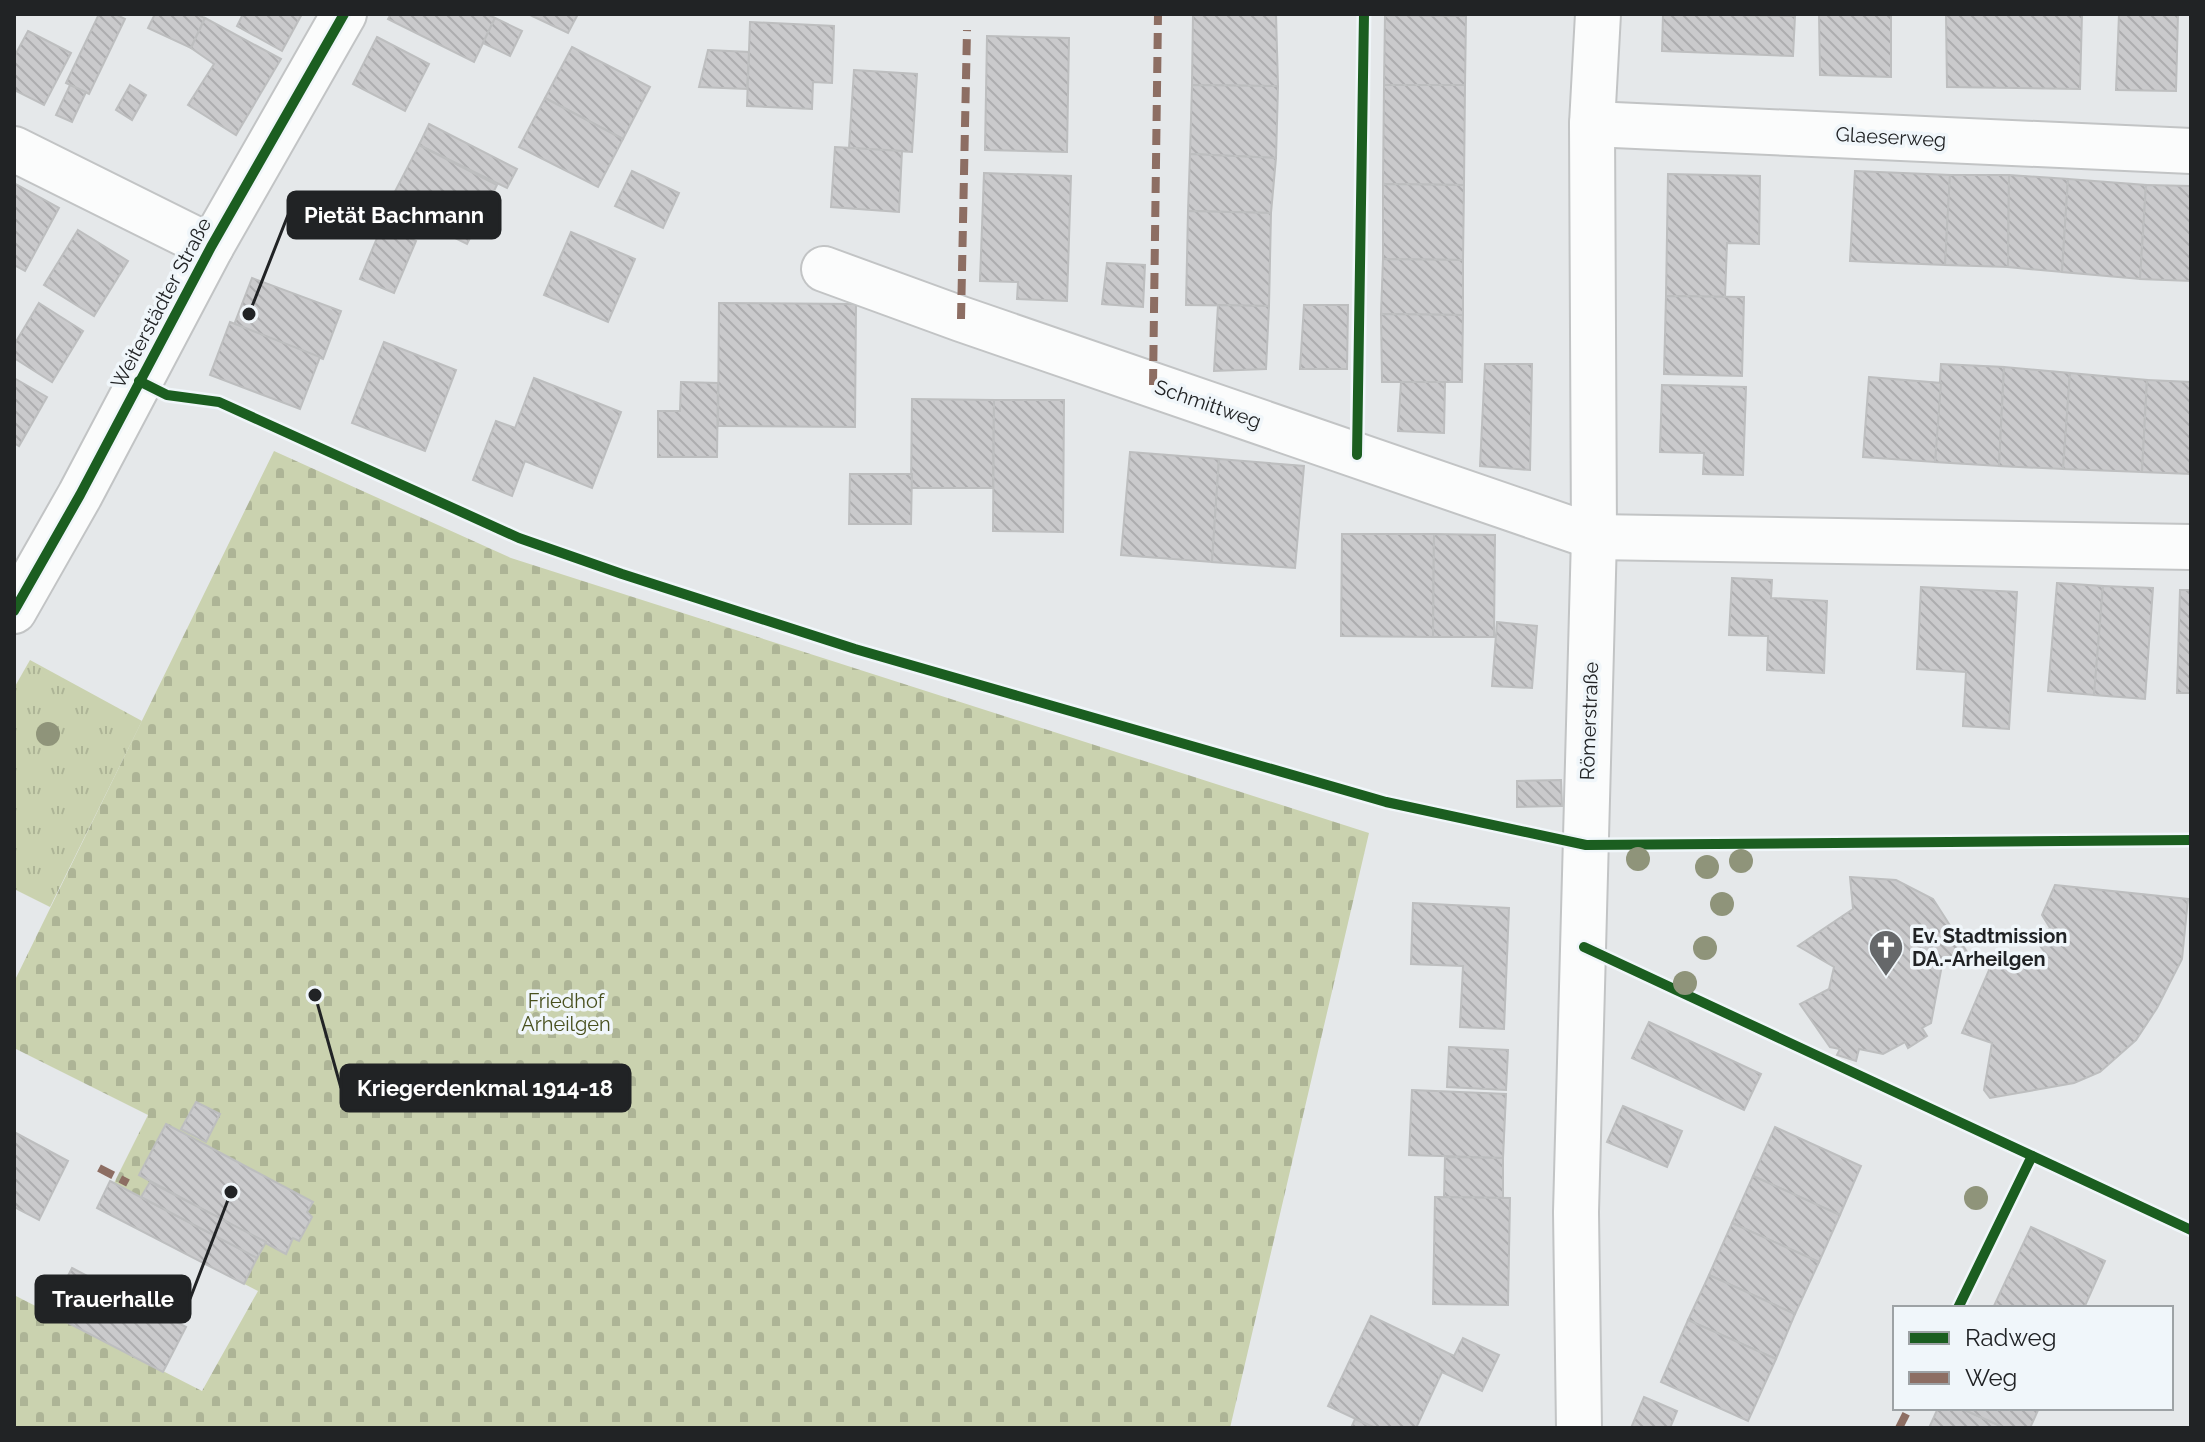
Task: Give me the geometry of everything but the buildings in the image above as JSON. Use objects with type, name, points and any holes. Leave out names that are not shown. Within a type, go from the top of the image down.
[{"type":"street","name":"Weiterstädter Straße","points":[[14,611],[80,495],[211,247],[344,14]]},
{"type":"street","name":"Römerstraße","points":[[1579,1428],[1576,1212],[1594,537],[1592,124],[1598,14]]},
{"type":"street","name":"Glaeserweg","points":[[1592,124],[2191,151]]},
{"type":"street","points":[[14,149],[211,247]]},
{"type":"street","name":"Schmittweg","points":[[824,269],[1594,537]]},
{"type":"street","points":[[1594,537],[2191,547]]},
{"type":"green space","name":"Friedhof Arheilgen","points":[[274,451],[511,558],[1369,833],[1230,1428],[14,1428],[14,1295],[202,1391],[258,1291],[97,1208],[110,1181],[114,1183],[148,1115],[14,1048],[14,982]]},
{"type":"green space","points":[[30,660],[142,721],[50,907],[14,889],[14,688]]},
{"type":"marked path","points":[[1153,385],[1158,14]]},
{"type":"marked path","points":[[961,319],[967,30]]},
{"type":"marked path","points":[[99,1168],[128,1183]]},
{"type":"marked path","points":[[1899,1428],[1908,1410]]},
{"type":"cycle path","points":[[14,611],[80,495],[211,247],[344,14]]},
{"type":"cycle path","points":[[1357,455],[1364,14]]},
{"type":"cycle path","points":[[139,381],[167,395],[219,402],[519,538],[622,574],[855,649],[1386,802],[1586,845],[2191,840]]},
{"type":"cycle path","points":[[1584,947],[2191,1230]]},
{"type":"cycle path","points":[[1959,1306],[2032,1156]]},
{"type":"place","name":"Pietät Bachmann","points":[[249,314]]},
{"type":"place","name":"Ev. Stadtmission DA.-Arheilgen","points":[[1886,978]]},
{"type":"place","name":"Kriegerdenkmal 1914-18","points":[[315,995]]},
{"type":"place","name":"Trauerhalle","points":[[231,1192]]}]
